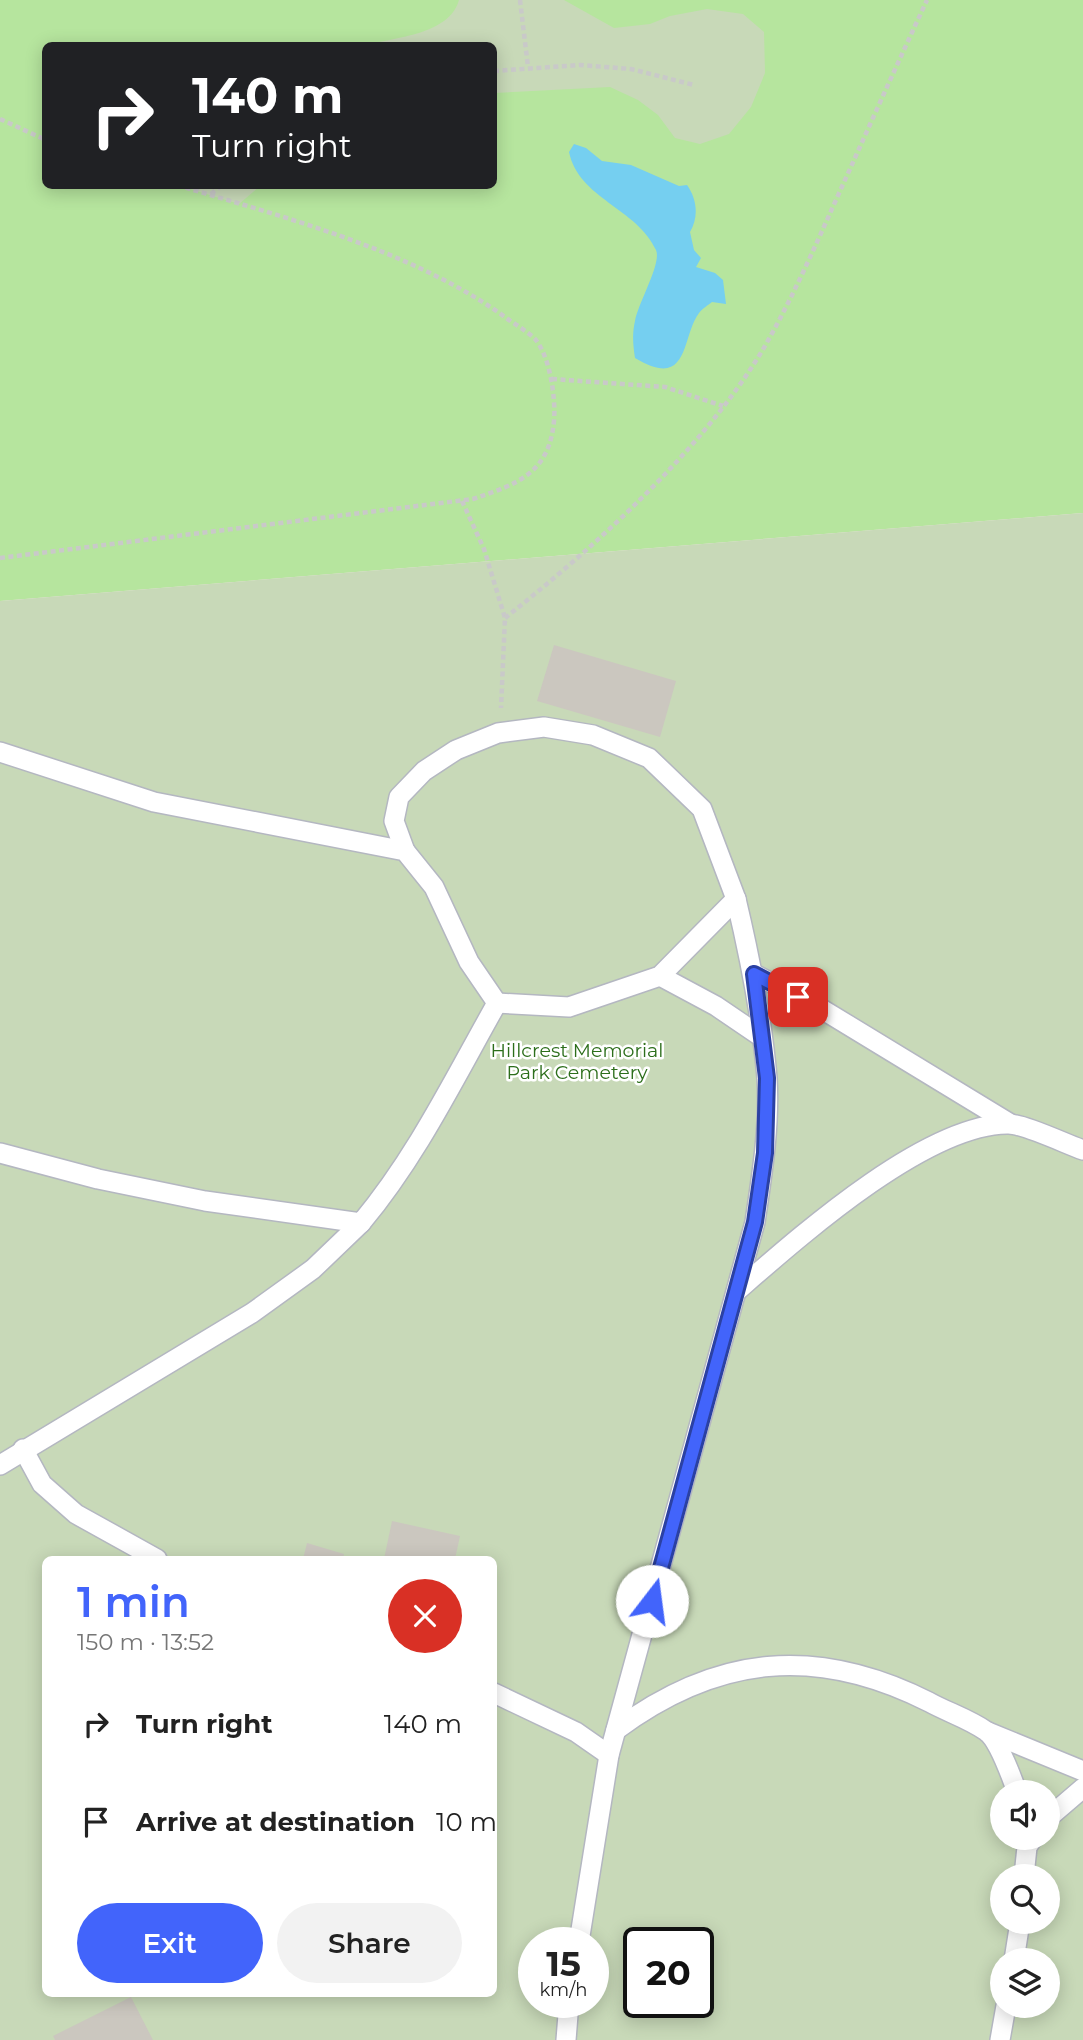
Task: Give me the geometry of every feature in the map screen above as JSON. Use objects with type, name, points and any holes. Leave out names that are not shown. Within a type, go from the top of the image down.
[{"type":"lane","points":[[497,1003],[469,962],[434,887],[405,851],[394,821],[399,797],[435,764],[456,750],[498,733],[544,727],[593,735],[649,758],[702,809],[736,899],[754,974],[767,1078],[765,1153],[755,1222],[609,1755],[581,1927]]},
{"type":"lane","points":[[0,752],[154,802],[405,851]]},
{"type":"lane","points":[[497,1003],[569,1007],[660,976],[736,899]]},
{"type":"lane","points":[[754,974],[820,1008],[1009,1123],[1083,1150]]},
{"type":"lane","points":[[660,976],[716,1006],[760,1037]]},
{"type":"lane","points":[[0,1465],[252,1313],[313,1269],[386,1194],[435,1120],[497,1003]]},
{"type":"lane","points":[[737,1291],[829,1214],[932,1146],[973,1130],[1009,1123]]},
{"type":"lane","points":[[0,1153],[98,1179],[205,1201],[360,1223]]},
{"type":"lane","points":[[23,1449],[42,1484],[76,1514],[152,1556]]},
{"type":"lane","points":[[616,1730],[648,1707],[713,1676],[791,1664],[862,1676],[914,1695],[988,1732],[1083,1771]]},
{"type":"lane","points":[[497,1694],[576,1732],[609,1755]]},
{"type":"lane","points":[[988,1732],[1011,1780]]},
{"type":"lane","points":[[1060,1808],[1083,1788]]},
{"type":"lane","points":[[566,2040],[568,2018]]},
{"type":"lane","points":[[1000,2040],[1004,2018]]},
{"type":"path","points":[[520,0],[528,67]]},
{"type":"path","points":[[505,618],[632,506],[723,406],[761,351],[812,255],[927,0]]},
{"type":"path","points":[[497,71],[580,65],[631,69],[694,85]]},
{"type":"path","points":[[0,119],[42,138]]},
{"type":"path","points":[[0,558],[462,501],[517,484],[536,468],[552,439],[555,414],[552,379],[536,340],[485,303],[418,269],[345,239],[190,189]]},
{"type":"path","points":[[211,195],[218,189]]},
{"type":"path","points":[[552,379],[665,387],[723,406]]},
{"type":"path","points":[[462,501],[484,549],[505,618],[505,670],[498,733]]},
{"type":"green space","points":[[0,0],[1083,0],[1083,513],[0,601]]},
{"type":"green space","points":[[459,0],[564,0],[614,28],[650,24],[670,16],[707,9],[743,14],[764,32],[765,73],[751,107],[729,134],[700,144],[675,138],[658,115],[638,100],[610,87],[497,93],[497,42],[380,42],[433,28],[453,12]]},
{"type":"green space","points":[[190,189],[256,189],[239,204]]},
{"type":"green space","name":"Hillcrest Memorial Park Cemetery","points":[[1083,513],[1083,2040],[0,2040],[0,601]]},
{"type":"water","points":[[574,144],[586,148],[602,161],[631,165],[679,186],[687,185],[690,190],[696,214],[690,232],[694,250],[701,258],[696,267],[715,273],[723,280],[726,304],[712,302],[700,312],[675,365],[666,368],[653,367],[635,358],[634,326],[656,264],[656,250],[636,224],[584,181],[569,152]]},
{"type":"building","points":[[554,645],[676,681],[660,737],[537,701]]},
{"type":"building","points":[[392,1521],[460,1536],[456,1556],[385,1556]]},
{"type":"building","points":[[307,1543],[344,1554],[344,1556],[304,1556]]},
{"type":"building","points":[[131,1997],[153,2040],[55,2040],[53,2036]]},
{"type":"route","points":[[652,1601],[755,1222],[765,1153],[767,1078],[754,974],[798,997]]}]
